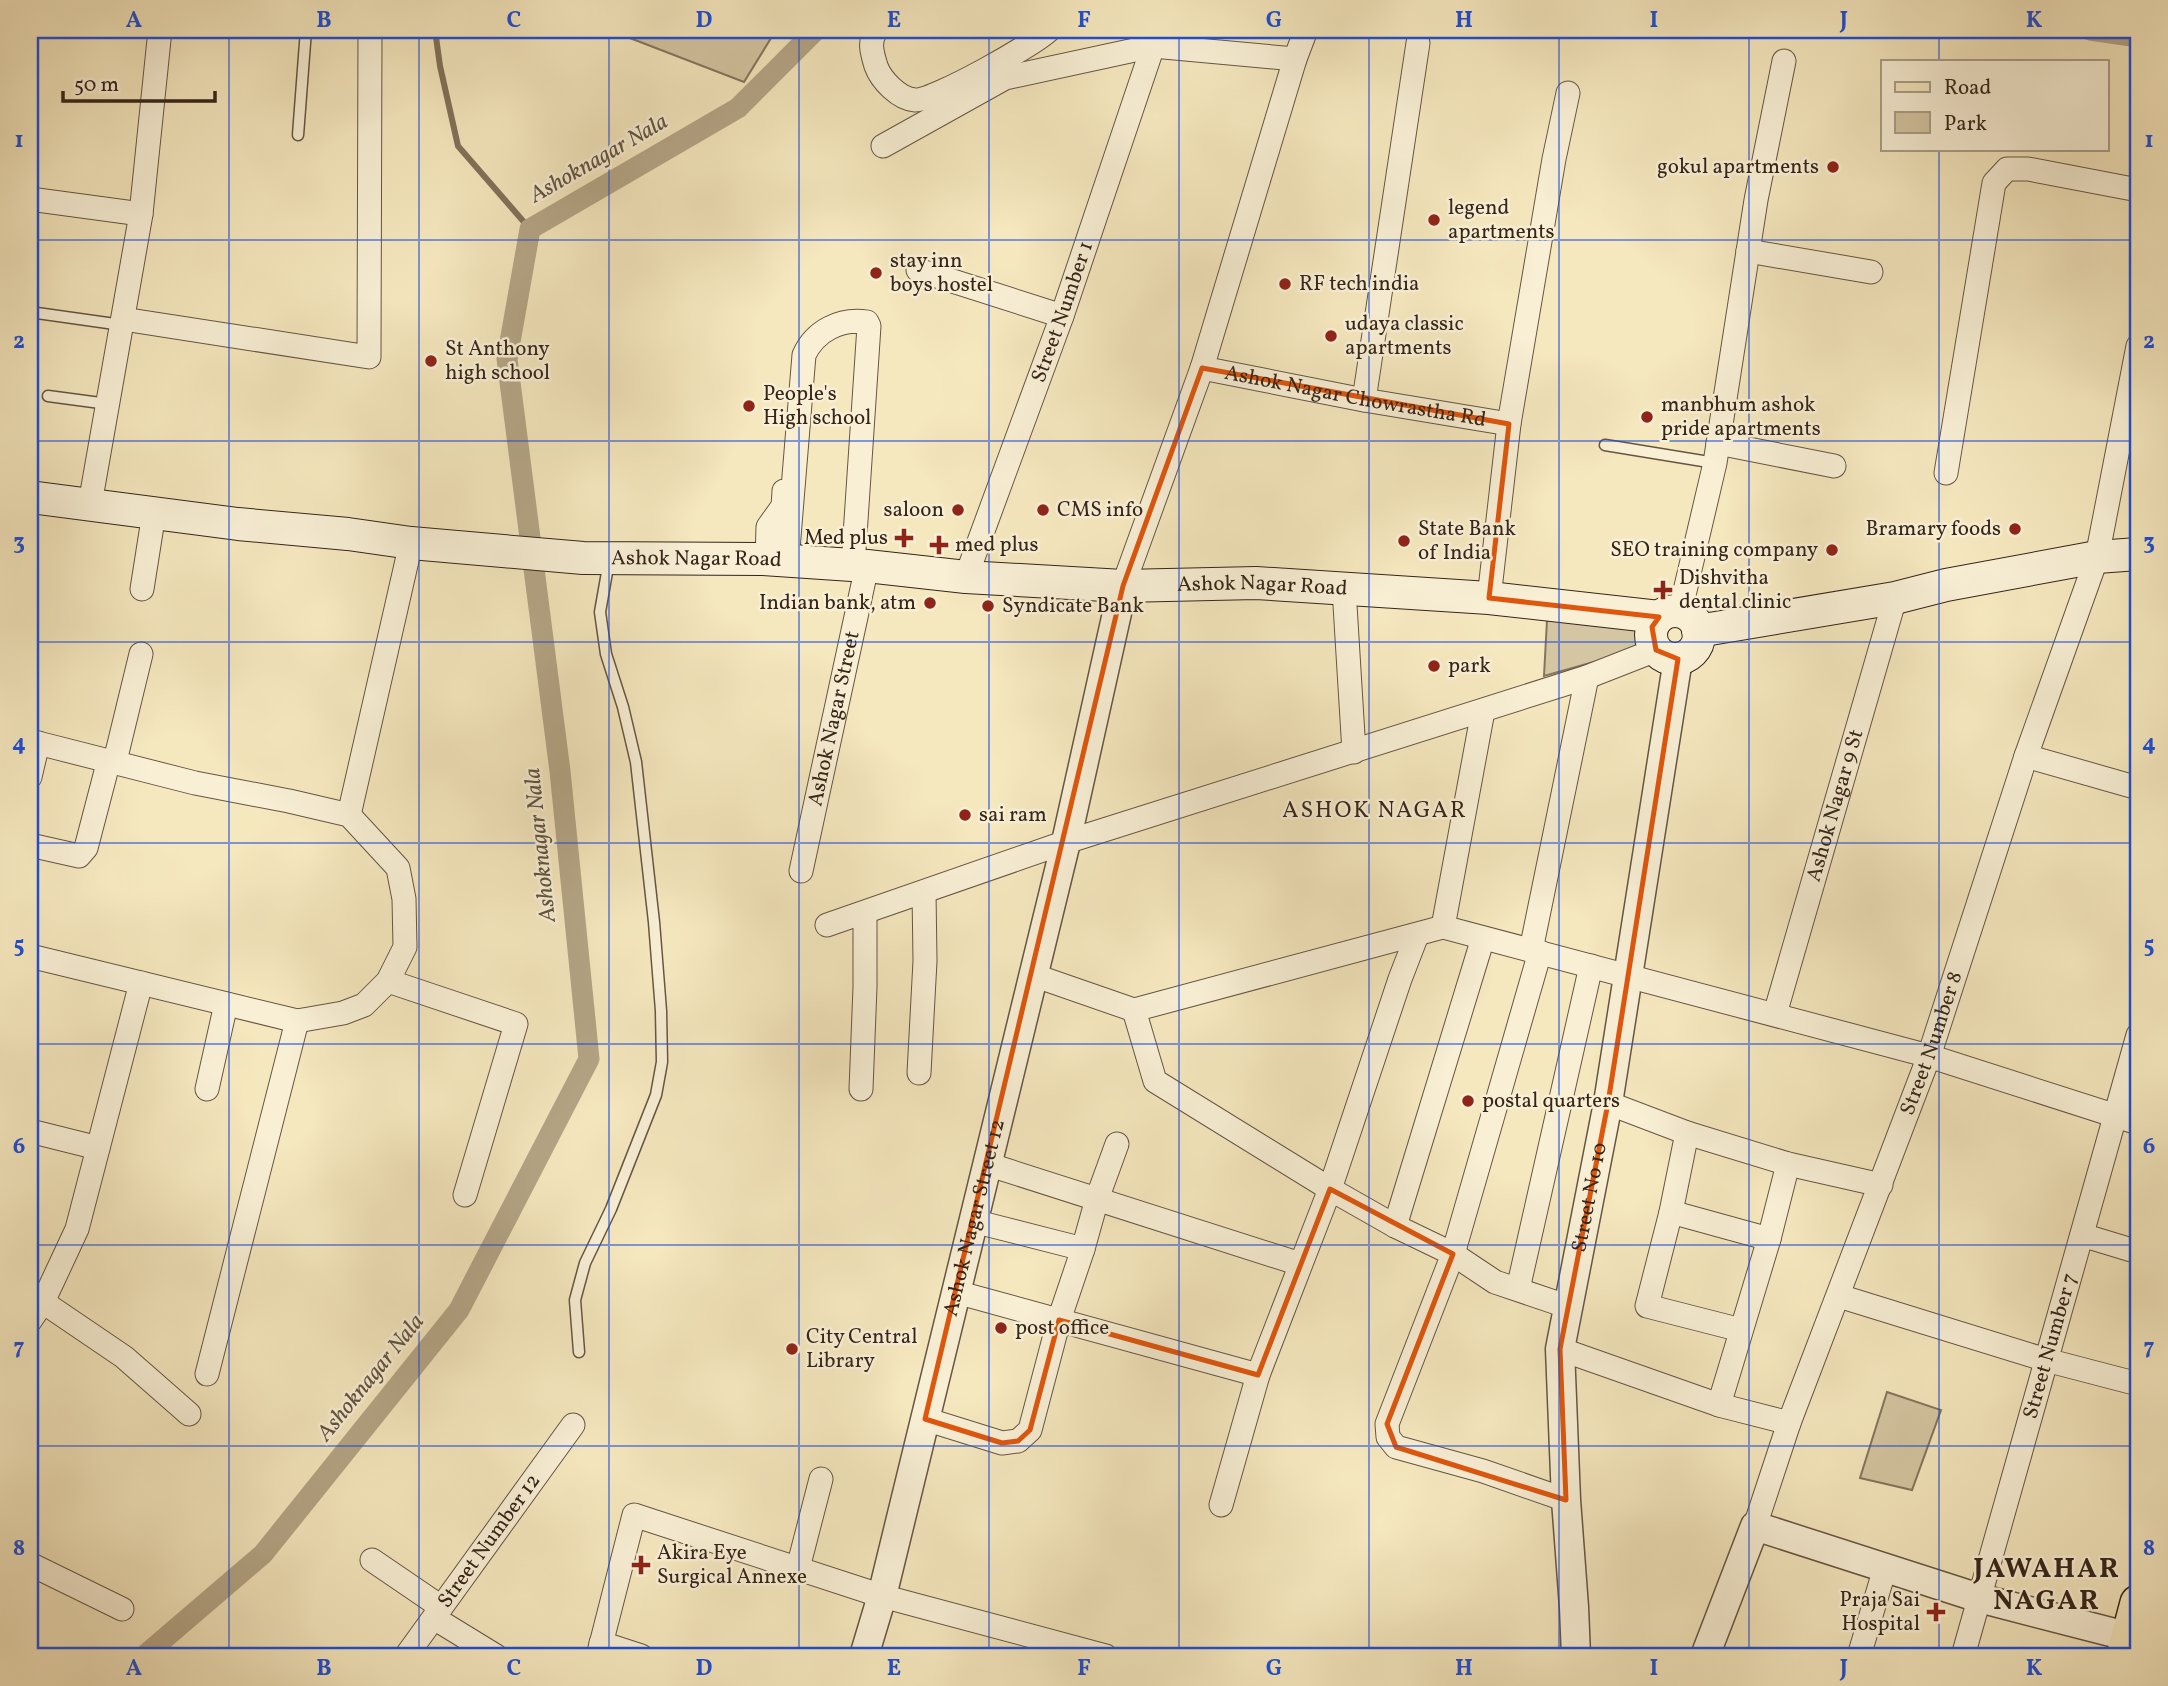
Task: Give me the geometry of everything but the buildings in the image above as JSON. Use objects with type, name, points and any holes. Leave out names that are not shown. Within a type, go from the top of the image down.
[{"type":"main road","name":"Ashok Nagar Road","points":[[30,497],[411,543],[597,558],[777,560],[966,577],[1123,586],[1256,583],[1489,598],[1679,620],[1895,598],[1946,585],[2097,557],[2138,554]]},
{"type":"main road","points":[[1679,620],[1696,646],[1692,652],[1667,654],[1651,638],[1652,627],[1679,620]]},
{"type":"main road","points":[[2127,1647],[2138,1604]]},
{"type":"street","points":[[90,504],[141,214],[160,30]]},
{"type":"street","points":[[123,322],[369,357],[370,30]]},
{"type":"street","points":[[877,30],[872,35],[872,54],[878,71],[895,91],[914,100],[925,99],[1000,70],[1060,66],[1154,38],[1295,59]]},
{"type":"street","points":[[883,146],[1000,70],[1049,30]]},
{"type":"street","points":[[1056,30],[1060,66]]},
{"type":"street","points":[[1123,586],[1202,368],[1306,30]]},
{"type":"street","name":"Street Number 1","points":[[966,577],[1062,316],[1154,38]]},
{"type":"street","points":[[1364,400],[1418,43]]},
{"type":"street","points":[[1679,620],[1716,453],[1756,200],[1784,61]]},
{"type":"street","points":[[1489,598],[1510,424],[1554,159],[1568,93]]},
{"type":"street","points":[[1946,473],[1994,183],[2007,169],[2028,169],[2138,190]]},
{"type":"street","points":[[30,199],[141,214]]},
{"type":"street","points":[[1748,251],[1871,272]]},
{"type":"street","points":[[918,270],[1062,316]]},
{"type":"street","name":"Ashok Nagar Street","points":[[777,560],[804,355],[808,345],[819,334],[837,324],[866,322],[869,326],[860,566],[801,871]]},
{"type":"street","name":"Street Number 8","points":[[1755,1526],[1790,1423],[1928,1056],[2026,756],[2097,557],[2132,418],[2138,346]]},
{"type":"street","points":[[777,560],[768,527],[783,506],[791,355]]},
{"type":"street","name":"Ashok Nagar Chowrastha Rd","points":[[1202,368],[1364,400],[1510,424]]},
{"type":"street","points":[[1716,453],[1834,466]]},
{"type":"street","points":[[142,589],[154,513]]},
{"type":"street","points":[[349,815],[411,543]]},
{"type":"street","name":"Ashok Nagar Street 12","points":[[864,1656],[882,1596],[1066,842],[1123,586]]},
{"type":"street","points":[[1344,589],[1354,752]]},
{"type":"street","name":"Ashok Nagar 9 St","points":[[1775,1014],[1895,598]]},
{"type":"street","points":[[30,845],[79,856],[86,848],[141,654]]},
{"type":"street","points":[[827,925],[1066,842],[1667,654]]},
{"type":"street","name":"Street No 10","points":[[1576,1656],[1560,1349],[1608,1104],[1667,654]]},
{"type":"street","points":[[1566,1500],[1483,1471],[1396,1447],[1388,1437],[1387,1424],[1452,1254],[1535,951],[1587,677]]},
{"type":"street","points":[[1443,927],[1483,711]]},
{"type":"street","points":[[30,777],[34,742],[195,783],[349,815],[398,868],[404,899],[405,947],[388,981],[364,1004],[344,1013],[297,1021],[30,956]]},
{"type":"street","points":[[2026,756],[2138,788]]},
{"type":"street","points":[[919,1073],[925,961],[924,892]]},
{"type":"street","points":[[861,1089],[865,913]]},
{"type":"street","points":[[1033,975],[1134,1010],[1443,927],[1928,1056],[2138,1123]]},
{"type":"street","points":[[1221,1505],[1258,1375],[1330,1189],[1417,935]]},
{"type":"street","points":[[1395,1226],[1483,937]]},
{"type":"street","points":[[1518,1289],[1591,965]]},
{"type":"street","points":[[388,981],[516,1024],[465,1195]]},
{"type":"street","points":[[141,983],[76,1229],[34,1306],[124,1357],[189,1414]]},
{"type":"street","points":[[206,1089],[226,1004]]},
{"type":"street","points":[[1134,1010],[1155,1081],[1330,1189],[1452,1254],[1495,1282],[1569,1307]]},
{"type":"street","points":[[207,1374],[297,1021]]},
{"type":"street","name":"Street Number 7","points":[[1963,1656],[2138,1035]]},
{"type":"street","points":[[1608,1104],[1687,1133],[1788,1164],[1881,1185]]},
{"type":"street","points":[[30,1131],[98,1148]]},
{"type":"street","points":[[1687,1133],[1671,1212],[1647,1306],[1741,1329]]},
{"type":"street","points":[[925,1419],[1002,1443],[1018,1441],[1030,1430],[1059,1320],[1117,1144]]},
{"type":"street","points":[[987,1164],[1300,1264]]},
{"type":"street","points":[[1719,1405],[1769,1239],[1788,1164]]},
{"type":"street","points":[[1671,1212],[1769,1239]]},
{"type":"street","points":[[973,1222],[1083,1249]]},
{"type":"street","points":[[2082,1235],[2138,1252]]},
{"type":"street","points":[[956,1292],[1258,1375]]},
{"type":"street","points":[[1839,1296],[2046,1360],[2138,1384]]},
{"type":"street","points":[[1560,1349],[1719,1405],[1790,1423]]},
{"type":"street","name":"Street Number 12","points":[[406,1656],[573,1425]]},
{"type":"street","points":[[798,1568],[821,1479]]},
{"type":"street","points":[[641,1656],[600,1650],[634,1515],[1046,1648],[1106,1656]]},
{"type":"street","points":[[1705,1656],[1755,1526],[2127,1647]]},
{"type":"street","points":[[372,1560],[437,1613],[496,1656]]},
{"type":"street","points":[[30,1564],[122,1609]]},
{"type":"street","points":[[1859,1656],[1885,1568]]},
{"type":"lane","points":[[298,135],[306,30]]},
{"type":"lane","points":[[30,312],[123,322]]},
{"type":"lane","points":[[48,396],[108,404]]},
{"type":"lane","points":[[1605,445],[1716,453]]},
{"type":"lane","points":[[579,1352],[575,1300],[585,1264],[611,1209],[656,1095],[662,1062],[655,934],[636,762],[606,654],[597,558]]},
{"type":"highlighted area","points":[[1202,368],[1509,424],[1489,598],[1659,617],[1652,627],[1656,650],[1678,659],[1608,1103],[1560,1349],[1566,1500],[1396,1447],[1387,1424],[1453,1254],[1330,1189],[1258,1375],[1059,1320],[1030,1430],[1018,1441],[1002,1443],[925,1419],[1123,586]]},
{"type":"green space","points":[[609,30],[776,30],[744,82]]},
{"type":"green space","points":[[1547,620],[1646,621],[1640,649],[1544,676]]},
{"type":"green space","points":[[1887,1392],[1941,1410],[1912,1490],[1860,1478]]},
{"type":"waterway","points":[[435,30],[458,146],[530,229]]},
{"type":"waterway","name":"Ashoknagar Nala","points":[[144,1656],[263,1554],[459,1310],[589,1059],[560,771],[507,359],[530,229],[738,108],[816,30]]},
{"type":"waterway","name":"Ashoknagar Nala","points":[[2090,30],[2138,37]]},
{"type":"place","name":"gokul apartments","points":[[1833,167]]},
{"type":"place","name":"legend apartments","points":[[1434,220]]},
{"type":"place","name":"stay inn boys hostel","points":[[876,273]]},
{"type":"place","name":"RF tech india","points":[[1285,284]]},
{"type":"place","name":"udaya classic apartments","points":[[1331,336]]},
{"type":"place","name":"St Anthony high school","points":[[431,361]]},
{"type":"place","name":"People's High school","points":[[749,406]]},
{"type":"place","name":"manbhum ashok pride apartments","points":[[1647,417]]},
{"type":"place","name":"saloon","points":[[958,510]]},
{"type":"place","name":"CMS info","points":[[1043,510]]},
{"type":"place","name":"Bramary foods","points":[[2015,529]]},
{"type":"place","name":"Med plus","points":[[904,538]]},
{"type":"place","name":"State Bank of India","points":[[1404,541]]},
{"type":"place","name":"med plus","points":[[939,545]]},
{"type":"place","name":"SEO training company","points":[[1832,550]]},
{"type":"place","name":"Dishvitha dental clinic","points":[[1663,590]]},
{"type":"place","name":"Indian bank, atm","points":[[930,603]]},
{"type":"place","name":"Syndicate Bank","points":[[988,606]]},
{"type":"place","name":"park","points":[[1434,666]]},
{"type":"place","name":"sai ram","points":[[965,815]]},
{"type":"place","name":"postal quarters","points":[[1468,1101]]},
{"type":"place","name":"post office","points":[[1001,1328]]},
{"type":"place","name":"City Central Library","points":[[792,1349]]},
{"type":"place","name":"Akira Eye Surgical Annexe","points":[[641,1565]]},
{"type":"place","name":"Praja Sai Hospital","points":[[1936,1612]]},
{"type":"district","name":"ASHOK NAGAR","points":[[1375,811]]},
{"type":"district","name":"JAWAHAR NAGAR","points":[[2047,1585]]}]
